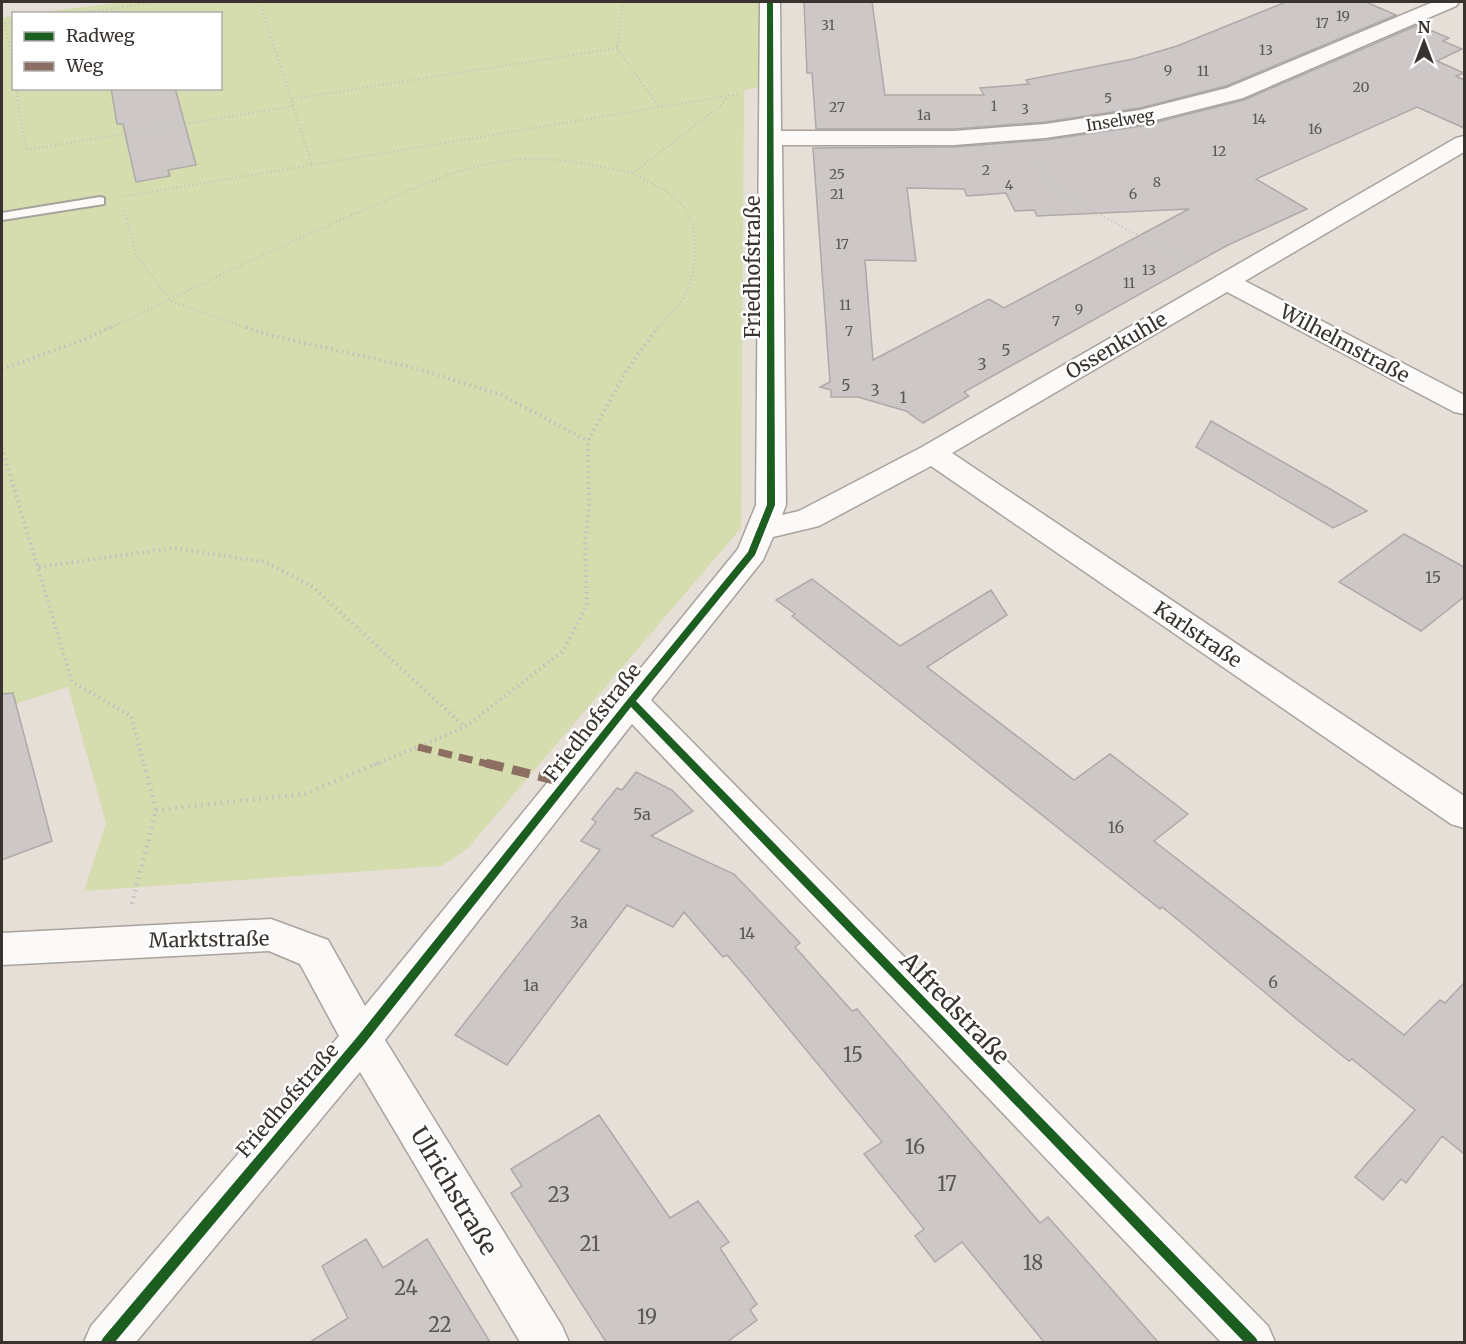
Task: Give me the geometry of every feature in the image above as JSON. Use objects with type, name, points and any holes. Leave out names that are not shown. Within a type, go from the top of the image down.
[{"type":"street","name":"Friedhofstraße","points":[[107,1342],[362,1039],[752,553],[771,505],[770,2]]},
{"type":"street","name":"Inselweg","points":[[769,138],[954,138],[1028,133],[1140,117],[1235,93],[1449,2]]},
{"type":"street","name":"Ossenkuhle","points":[[761,530],[808,519],[932,453],[1225,281],[1460,151]]},
{"type":"street","name":"Wilhelmstraße","points":[[1225,281],[1464,406]]},
{"type":"street","name":"Karlstraße","points":[[932,453],[1464,814]]},
{"type":"street","name":"Alfredstraße","points":[[631,701],[1252,1342]]},
{"type":"street","name":"Marktstraße","points":[[2,949],[271,935],[314,952],[362,1039]]},
{"type":"street","name":"Ulrichstraße","points":[[362,1039],[546,1342]]},
{"type":"lane","points":[[2,218],[100,201]]},
{"type":"path","points":[[89,12],[159,2]]},
{"type":"path","points":[[260,2],[312,166]]},
{"type":"path","points":[[623,2],[617,48],[659,107]]},
{"type":"path","points":[[12,22],[5,23],[12,63]]},
{"type":"path","points":[[292,99],[617,48]]},
{"type":"path","points":[[100,201],[769,88]]},
{"type":"path","points":[[16,90],[26,150],[293,106]]},
{"type":"path","points":[[633,173],[719,107],[729,95]]},
{"type":"path","points":[[1028,133],[1048,178],[1063,194],[1225,281]]},
{"type":"path","points":[[2,369],[86,339],[335,222],[450,173],[489,163],[525,159],[558,160],[633,173],[669,194],[684,207],[692,224],[695,258],[686,294],[666,316],[626,371],[588,441],[589,505],[585,544],[587,605],[563,651],[465,727],[305,794],[156,810]]},
{"type":"path","points":[[120,197],[137,257],[171,301],[265,334],[415,368],[502,395],[588,441]]},
{"type":"path","points":[[2,448],[72,682],[131,716],[156,810],[123,941]]},
{"type":"path","points":[[39,567],[174,548],[265,561],[313,587],[465,727]]},
{"type":"green space","points":[[124,2],[760,2],[759,87],[744,90],[741,528],[467,849],[441,866],[84,891],[106,823],[68,687],[2,708],[2,18],[12,16],[12,90],[222,90],[222,12],[43,12]]},
{"type":"building","points":[[804,2],[872,2],[885,95],[984,95],[980,88],[1029,84],[1026,80],[1133,59],[1177,46],[1286,2],[1366,2],[1396,15],[1226,86],[1140,108],[1045,122],[954,129],[816,129],[812,73],[807,73]]},
{"type":"building","points":[[1418,25],[1449,38],[1443,41],[1462,49],[1437,61],[1464,73],[1456,76],[1464,80],[1464,128],[1417,107],[1256,179],[1307,209],[1226,246],[964,392],[969,396],[923,423],[906,411],[858,397],[831,397],[831,390],[820,387],[830,382],[813,148],[954,147],[1045,140],[1141,126],[1244,100]],"holes":[[[907,188],[964,189],[967,196],[1006,193],[1015,211],[1034,210],[1037,216],[1189,209],[1004,308],[989,299],[873,360],[865,260],[916,261]]]},
{"type":"building","points":[[111,90],[176,90],[196,165],[168,170],[170,176],[136,182],[123,124],[117,124]]},
{"type":"building","points":[[1211,421],[1367,511],[1333,528],[1196,447]]},
{"type":"building","points":[[1404,534],[1464,567],[1464,597],[1421,631],[1339,582]]},
{"type":"building","points":[[812,579],[900,646],[991,590],[1007,615],[927,667],[1074,780],[1110,754],[1188,814],[1154,841],[1404,1035],[1440,1000],[1445,1003],[1464,983],[1464,1154],[1442,1136],[1406,1183],[1401,1179],[1383,1200],[1355,1177],[1415,1110],[1352,1059],[1349,1061],[1162,907],[1160,909],[792,616],[795,614],[776,600]]},
{"type":"building","points":[[13,693],[52,841],[2,860],[2,694]]},
{"type":"building","points":[[636,772],[672,790],[693,811],[651,836],[734,874],[800,943],[795,947],[852,1011],[857,1009],[1040,1223],[1048,1217],[1158,1342],[1044,1342],[962,1242],[935,1262],[915,1236],[924,1229],[864,1154],[882,1142],[747,978],[727,955],[723,957],[684,912],[673,927],[627,905],[507,1065],[455,1035],[600,850],[581,841],[596,822],[592,819],[617,788],[622,790]]},
{"type":"building","points":[[599,1115],[670,1218],[698,1201],[729,1242],[720,1248],[757,1304],[750,1310],[757,1320],[727,1342],[606,1342],[511,1193],[522,1186],[511,1169]]},
{"type":"building","points":[[366,1239],[383,1268],[427,1239],[490,1342],[310,1342],[348,1318],[322,1266]]},
{"type":"marked path","points":[[418,747],[566,783]]},
{"type":"cycle path","points":[[107,1342],[362,1039],[752,553],[771,505],[770,2]]},
{"type":"cycle path","points":[[631,701],[1252,1342]]}]
